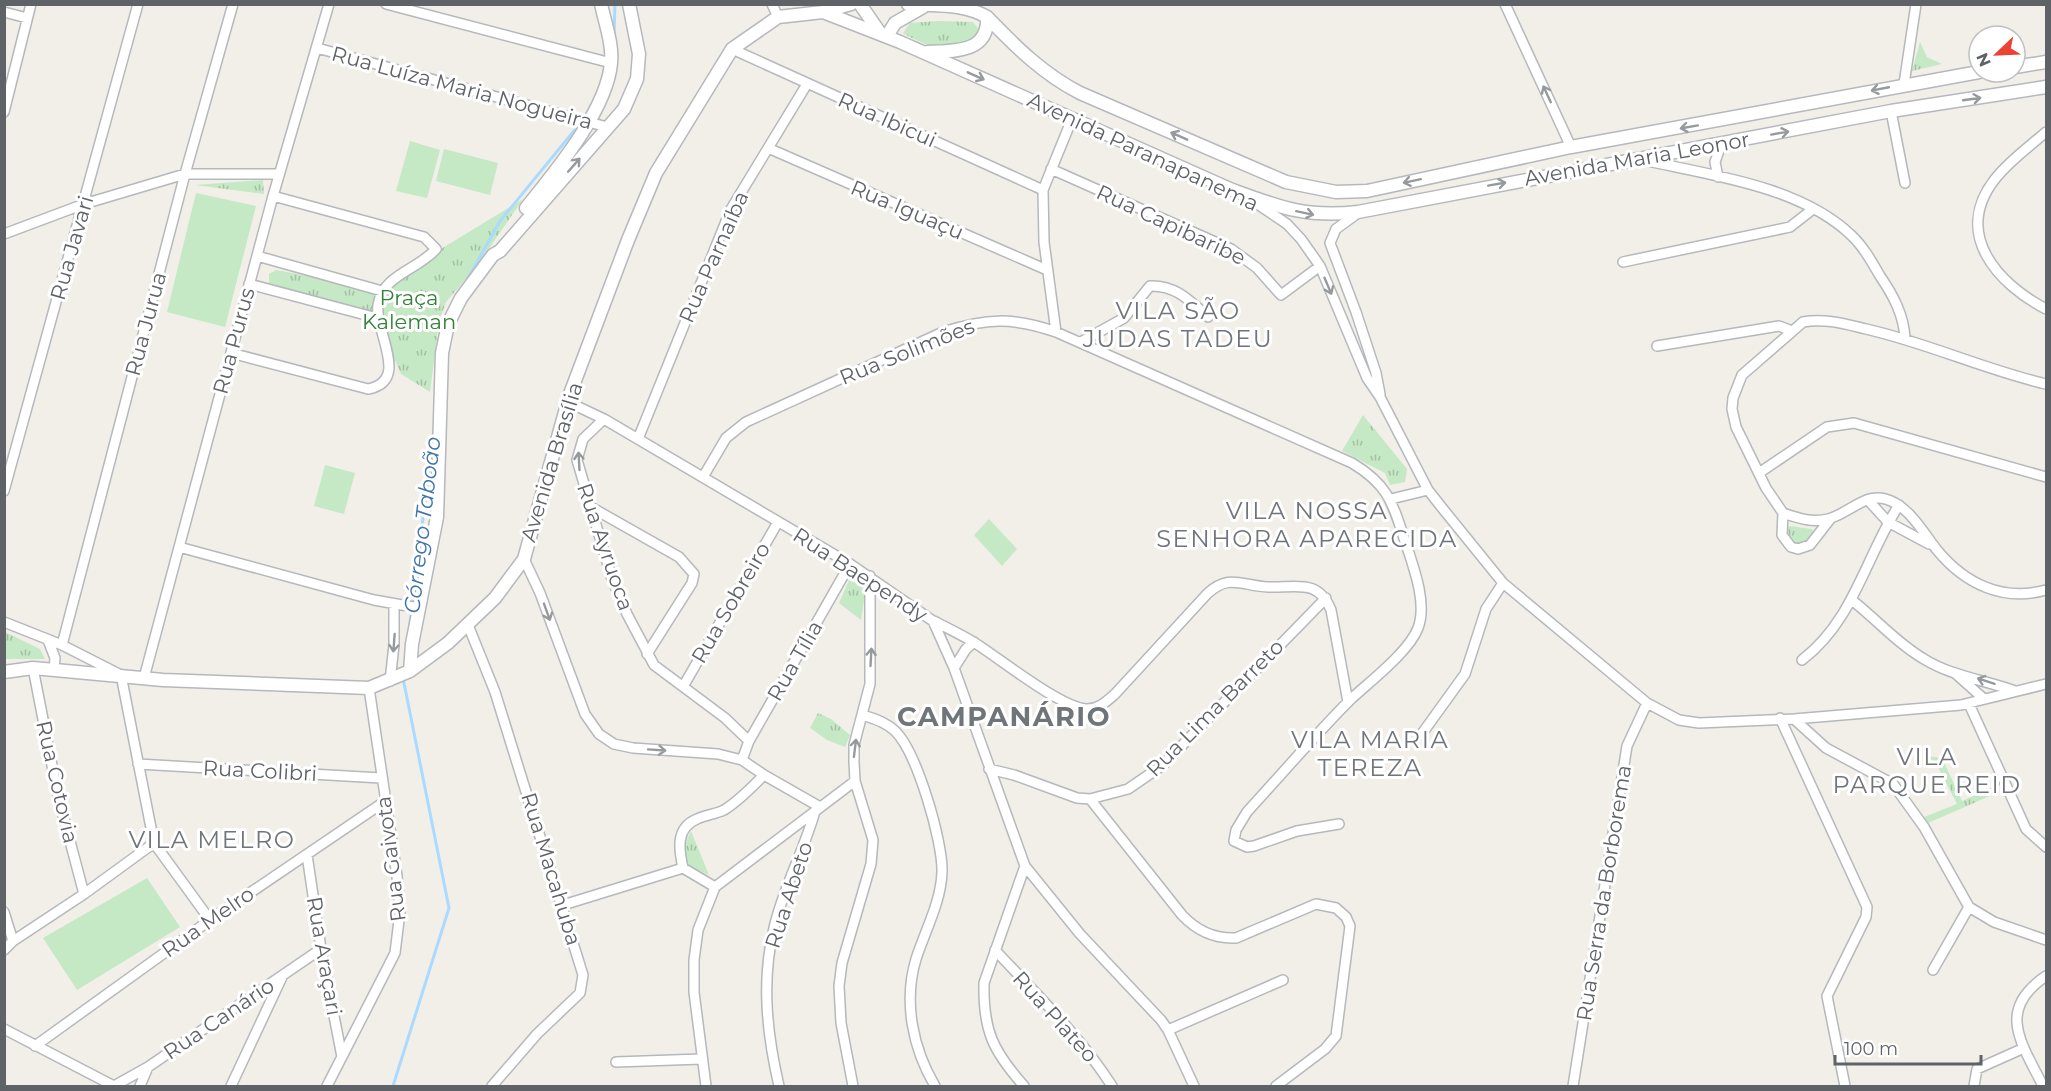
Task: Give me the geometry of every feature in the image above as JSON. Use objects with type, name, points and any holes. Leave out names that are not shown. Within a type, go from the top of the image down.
[{"type":"street","points":[[4,112],[31,4]]},
{"type":"street","name":"Rua Javari","points":[[4,491],[138,4]]},
{"type":"street","name":"Rua Jurua","points":[[62,645],[185,174],[233,4]]},
{"type":"street","name":"Rua Purus","points":[[144,678],[279,174],[329,4]]},
{"type":"street","points":[[386,4],[611,63]]},
{"type":"street","points":[[410,671],[419,608],[427,578],[437,517],[442,353],[448,324],[461,298],[493,255],[496,246],[589,123],[607,80],[611,63],[611,47],[601,4]]},
{"type":"street","points":[[493,255],[500,251],[624,109],[637,79],[639,54],[629,4]]},
{"type":"street","points":[[772,4],[778,16],[823,12],[851,4]]},
{"type":"street","points":[[860,4],[884,35]]},
{"type":"street","name":"Avenida Paranapanema","points":[[908,4],[952,5],[987,17],[1035,64],[1057,81],[1233,159]]},
{"type":"street","points":[[923,52],[961,51],[974,47],[985,35],[987,17],[981,4]]},
{"type":"street","points":[[1505,4],[1572,147]]},
{"type":"street","points":[[1904,84],[1916,4]]},
{"type":"street","points":[[884,35],[895,23],[927,6]]},
{"type":"street","points":[[4,12],[27,18]]},
{"type":"street","points":[[823,12],[884,35]]},
{"type":"street","name":"Avenida Brasília","points":[[4,672],[33,668],[144,678],[369,688],[410,671],[468,625],[495,598],[524,559],[568,402],[657,173],[732,49],[778,16]]},
{"type":"street","name":"Avenida Paranapanema","points":[[884,35],[1230,189],[1287,224],[1320,266],[1366,378],[1380,397],[1428,490],[1503,584],[1647,704],[1679,720],[1699,723],[1794,719],[1969,704],[2046,684]]},
{"type":"street","name":"Rua Luíza Maria Nogueira","points":[[317,48],[607,127]]},
{"type":"street","name":"Rua Ibicui","points":[[732,49],[1043,190]]},
{"type":"street","points":[[2027,65],[2046,62]]},
{"type":"street","name":"Avenida Maria Leonor","points":[[1233,159],[1286,182],[1336,192],[1367,191],[1572,147],[1967,74]]},
{"type":"street","name":"Rua Parnaíba","points":[[638,439],[731,209],[807,84]]},
{"type":"street","name":"Avenida Maria Leonor","points":[[1230,189],[1303,213],[1318,215],[1359,212],[1892,111],[2046,87]]},
{"type":"street","points":[[1892,111],[1905,183]]},
{"type":"street","points":[[1056,332],[1042,216],[1043,190],[1072,119]]},
{"type":"street","points":[[2046,132],[2008,163],[1994,181],[1985,195],[1979,225],[1987,257],[2004,281],[2020,295],[2046,309]]},
{"type":"street","points":[[1718,177],[1714,162],[1722,142]]},
{"type":"street","name":"Rua Iguaçu","points":[[768,148],[1047,270]]},
{"type":"street","points":[[1638,159],[1772,191],[1813,209],[1851,234],[1869,257],[1901,314],[1905,339]]},
{"type":"street","name":"Rua Capibaribe","points":[[1051,169],[1231,249],[1257,268],[1281,295],[1320,266]]},
{"type":"street","points":[[1460,171],[1466,190]]},
{"type":"street","points":[[4,234],[84,204],[185,174],[279,174]]},
{"type":"street","points":[[231,353],[368,389],[378,388],[387,379],[391,366],[377,318],[382,291],[395,277],[429,257],[436,249],[424,237],[273,196]]},
{"type":"street","points":[[1623,262],[1790,227],[1813,209]]},
{"type":"street","name":"Avenida Paranapanema","points":[[1359,212],[1336,229],[1330,243],[1356,312],[1376,374],[1380,397]]},
{"type":"street","points":[[257,256],[382,291]]},
{"type":"street","points":[[249,285],[377,318]]},
{"type":"street","points":[[1081,342],[1124,318],[1150,286],[1163,286],[1178,291],[1208,317]]},
{"type":"street","name":"Rua Solimões","points":[[703,477],[726,438],[746,422],[943,332],[967,324],[997,320],[1028,324],[1081,342],[1352,463],[1379,482],[1391,499]]},
{"type":"street","points":[[1831,518],[1810,545],[1798,549],[1785,541],[1782,535],[1783,513],[1759,473],[1736,427],[1732,408],[1733,398],[1742,375],[1803,322],[1835,321],[1905,339],[2046,384]]},
{"type":"street","points":[[1657,346],[1779,326],[1792,331]]},
{"type":"street","name":"Rua Baependy","points":[[568,402],[604,419],[850,564],[933,621],[954,668],[1025,866],[1080,934],[1168,1030],[1194,1086]]},
{"type":"street","name":"Rua Ayruoca","points":[[604,419],[583,439],[578,451],[580,475],[612,579],[654,665],[669,678],[684,685],[749,741]]},
{"type":"street","points":[[1759,473],[1827,427],[1854,423],[2046,477]]},
{"type":"street","points":[[1339,824],[1297,831],[1254,846],[1247,847],[1234,841],[1236,830],[1247,812],[1348,702],[1414,637],[1420,621],[1417,584],[1391,499],[1428,490]]},
{"type":"street","points":[[1783,513],[1806,520],[1831,518],[1868,500],[1881,497],[1899,505],[1954,569],[1984,588],[2012,594],[2046,590]]},
{"type":"street","points":[[1868,500],[1888,522],[1906,529],[1936,549]]},
{"type":"street","points":[[1802,660],[1830,635],[1852,601],[1888,522],[1899,505]]},
{"type":"street","points":[[589,506],[679,557],[694,574],[692,583],[647,654]]},
{"type":"street","name":"Rua Sobreiro","points":[[684,685],[778,522]]},
{"type":"street","points":[[179,547],[394,604],[419,608]]},
{"type":"street","points":[[524,559],[540,593],[585,714],[599,734],[614,744],[633,748],[718,754],[742,759],[764,776],[817,809]]},
{"type":"street","name":"Rua Tília","points":[[742,759],[749,741],[850,564]]},
{"type":"street","points":[[853,1086],[841,1023],[839,986],[845,953],[872,864],[873,840],[855,781],[854,745],[870,684],[872,647],[870,576]]},
{"type":"street","points":[[933,621],[974,642],[1052,693],[1082,708],[1095,708],[1115,694],[1207,594],[1220,583],[1227,581],[1267,587],[1297,585],[1308,587],[1326,598],[1333,619],[1348,702]]},
{"type":"street","points":[[1421,735],[1465,674],[1486,609],[1503,584]]},
{"type":"street","name":"Rua Lima Barreto","points":[[989,769],[1014,775],[1063,794],[1089,799],[1128,789],[1163,765],[1326,598]]},
{"type":"street","points":[[1852,601],[1924,660],[1956,674],[1984,699]]},
{"type":"street","points":[[390,681],[394,645],[394,604]]},
{"type":"street","name":"Avenida Brasília","points":[[4,622],[62,645],[121,675]]},
{"type":"street","name":"Rua Macahuba","points":[[468,625],[495,692],[563,904],[583,975],[580,993],[530,1041],[492,1086]]},
{"type":"street","points":[[48,640],[55,658],[54,670]]},
{"type":"street","points":[[954,668],[966,649],[974,642]]},
{"type":"street","name":"Rua Cotovia","points":[[33,668],[58,796],[84,894]]},
{"type":"street","points":[[1956,674],[1969,675],[2015,691]]},
{"type":"street","points":[[121,675],[154,843],[210,920]]},
{"type":"street","name":"Rua Gaivota","points":[[327,1086],[395,952],[399,935],[397,876],[384,802],[369,688]]},
{"type":"street","name":"Rua Serra da Borborema","points":[[1573,1086],[1627,746],[1647,704]]},
{"type":"street","points":[[1969,704],[2025,829],[2046,848]]},
{"type":"street","points":[[863,715],[881,721],[895,730],[909,748],[935,830],[942,872],[934,909],[916,962],[911,1015],[916,1045],[935,1086]]},
{"type":"street","points":[[1780,718],[1867,907],[1866,917],[1827,996],[1827,1006],[1845,1086]]},
{"type":"street","points":[[1794,719],[1826,748],[1893,784],[1924,827],[1970,907],[1994,922],[2046,940]]},
{"type":"street","name":"Rua Colibri","points":[[138,764],[381,778]]},
{"type":"street","points":[[683,868],[680,838],[685,828],[695,819],[722,811],[764,776]]},
{"type":"street","points":[[706,1086],[701,1059],[694,960],[698,930],[715,887],[855,781]]},
{"type":"street","points":[[1089,799],[1182,915],[1200,931],[1224,938],[1236,938],[1316,904],[1336,908],[1346,917],[1350,935],[1338,1029],[1325,1049],[1276,1086]]},
{"type":"street","name":"Rua Melro","points":[[35,1046],[210,920],[384,802]]},
{"type":"street","name":"Rua Abeto","points":[[779,1086],[766,1014],[766,970],[774,927],[817,809]]},
{"type":"street","points":[[4,950],[13,941],[84,894],[154,843]]},
{"type":"street","name":"Rua Araçari","points":[[307,855],[321,949],[343,1057]]},
{"type":"street","points":[[1024,1086],[1001,1060],[993,1046],[987,1027],[984,983],[1025,866]]},
{"type":"street","points":[[563,904],[683,868],[715,887]]},
{"type":"street","points":[[1933,970],[1970,907]]},
{"type":"street","points":[[4,912],[13,941]]},
{"type":"street","name":"Rua Canário","points":[[4,1029],[114,1086],[148,1067],[321,949]]},
{"type":"street","name":"Rua Plateo","points":[[994,950],[1071,1031],[1095,1060],[1112,1086]]},
{"type":"street","points":[[231,1086],[283,976]]},
{"type":"street","points":[[2043,1086],[2024,1048],[2018,1025],[2017,1007],[2033,985],[2046,976]]},
{"type":"street","points":[[1168,1030],[1283,980]]},
{"type":"street","points":[[1974,1086],[1977,1069],[2024,1048]]},
{"type":"street","points":[[616,1062],[701,1059]]},
{"type":"street","points":[[140,1086],[148,1067]]},
{"type":"street","points":[[1292,1075],[1294,1086]]},
{"type":"green space","points":[[973,22],[981,32],[973,41],[954,48],[922,43],[903,33],[910,23]]},
{"type":"green space","points":[[1920,42],[1927,57],[1942,64],[1912,71]]},
{"type":"green space","points":[[410,141],[440,150],[427,198],[396,191]]},
{"type":"green space","points":[[444,149],[498,163],[490,195],[436,181]]},
{"type":"green space","points":[[263,180],[264,194],[195,185]]},
{"type":"green space","points":[[196,193],[256,206],[225,327],[167,312]]},
{"type":"green space","name":"Praça Kaleman","points":[[523,199],[477,266],[446,302],[439,321],[430,392],[401,374],[377,318],[269,283],[269,274],[276,270],[382,290],[403,272]]},
{"type":"green space","points":[[398,304],[435,313],[430,336],[392,327]]},
{"type":"green space","points":[[1363,415],[1407,469],[1405,482],[1390,485],[1385,473],[1342,451]]},
{"type":"green space","points":[[325,465],[355,473],[344,514],[314,506]]},
{"type":"green space","points":[[989,519],[1017,549],[1002,566],[974,535]]},
{"type":"green space","points":[[1790,526],[1812,529],[1815,535],[1804,546],[1794,545],[1784,530]]},
{"type":"green space","points":[[850,578],[866,587],[861,620],[839,603]]},
{"type":"green space","points":[[5,632],[40,649],[45,659],[5,659]]},
{"type":"green space","points":[[818,713],[831,719],[850,735],[845,747],[827,740],[810,728]]},
{"type":"green space","points":[[1925,756],[1942,758],[1962,801],[1996,786],[1999,792],[1928,823],[1924,817],[1957,804],[1936,763]]},
{"type":"green space","points":[[691,831],[709,875],[687,866],[683,848]]},
{"type":"green space","points":[[147,878],[180,927],[77,990],[43,938]]},
{"type":"waterway","name":"Córrego Taboão","points":[[614,35],[615,4]]},
{"type":"waterway","name":"Córrego Taboão","points":[[467,280],[500,221],[582,121]]},
{"type":"waterway","name":"Córrego Taboão","points":[[410,624],[434,428]]},
{"type":"waterway","name":"Córrego Taboão","points":[[393,1086],[449,908],[403,678]]},
{"type":"district","name":"VILA SÃO JUDAS TADEU","points":[[1178,325]]},
{"type":"district","name":"VILA NOSSA SENHORA APARECIDA","points":[[1307,525]]},
{"type":"district","name":"CAMPANÁRIO","points":[[1004,717]]},
{"type":"district","name":"VILA MARIA TEREZA","points":[[1370,754]]},
{"type":"district","name":"VILA PARQUE REID","points":[[1927,771]]},
{"type":"district","name":"VILA MELRO","points":[[212,840]]}]
